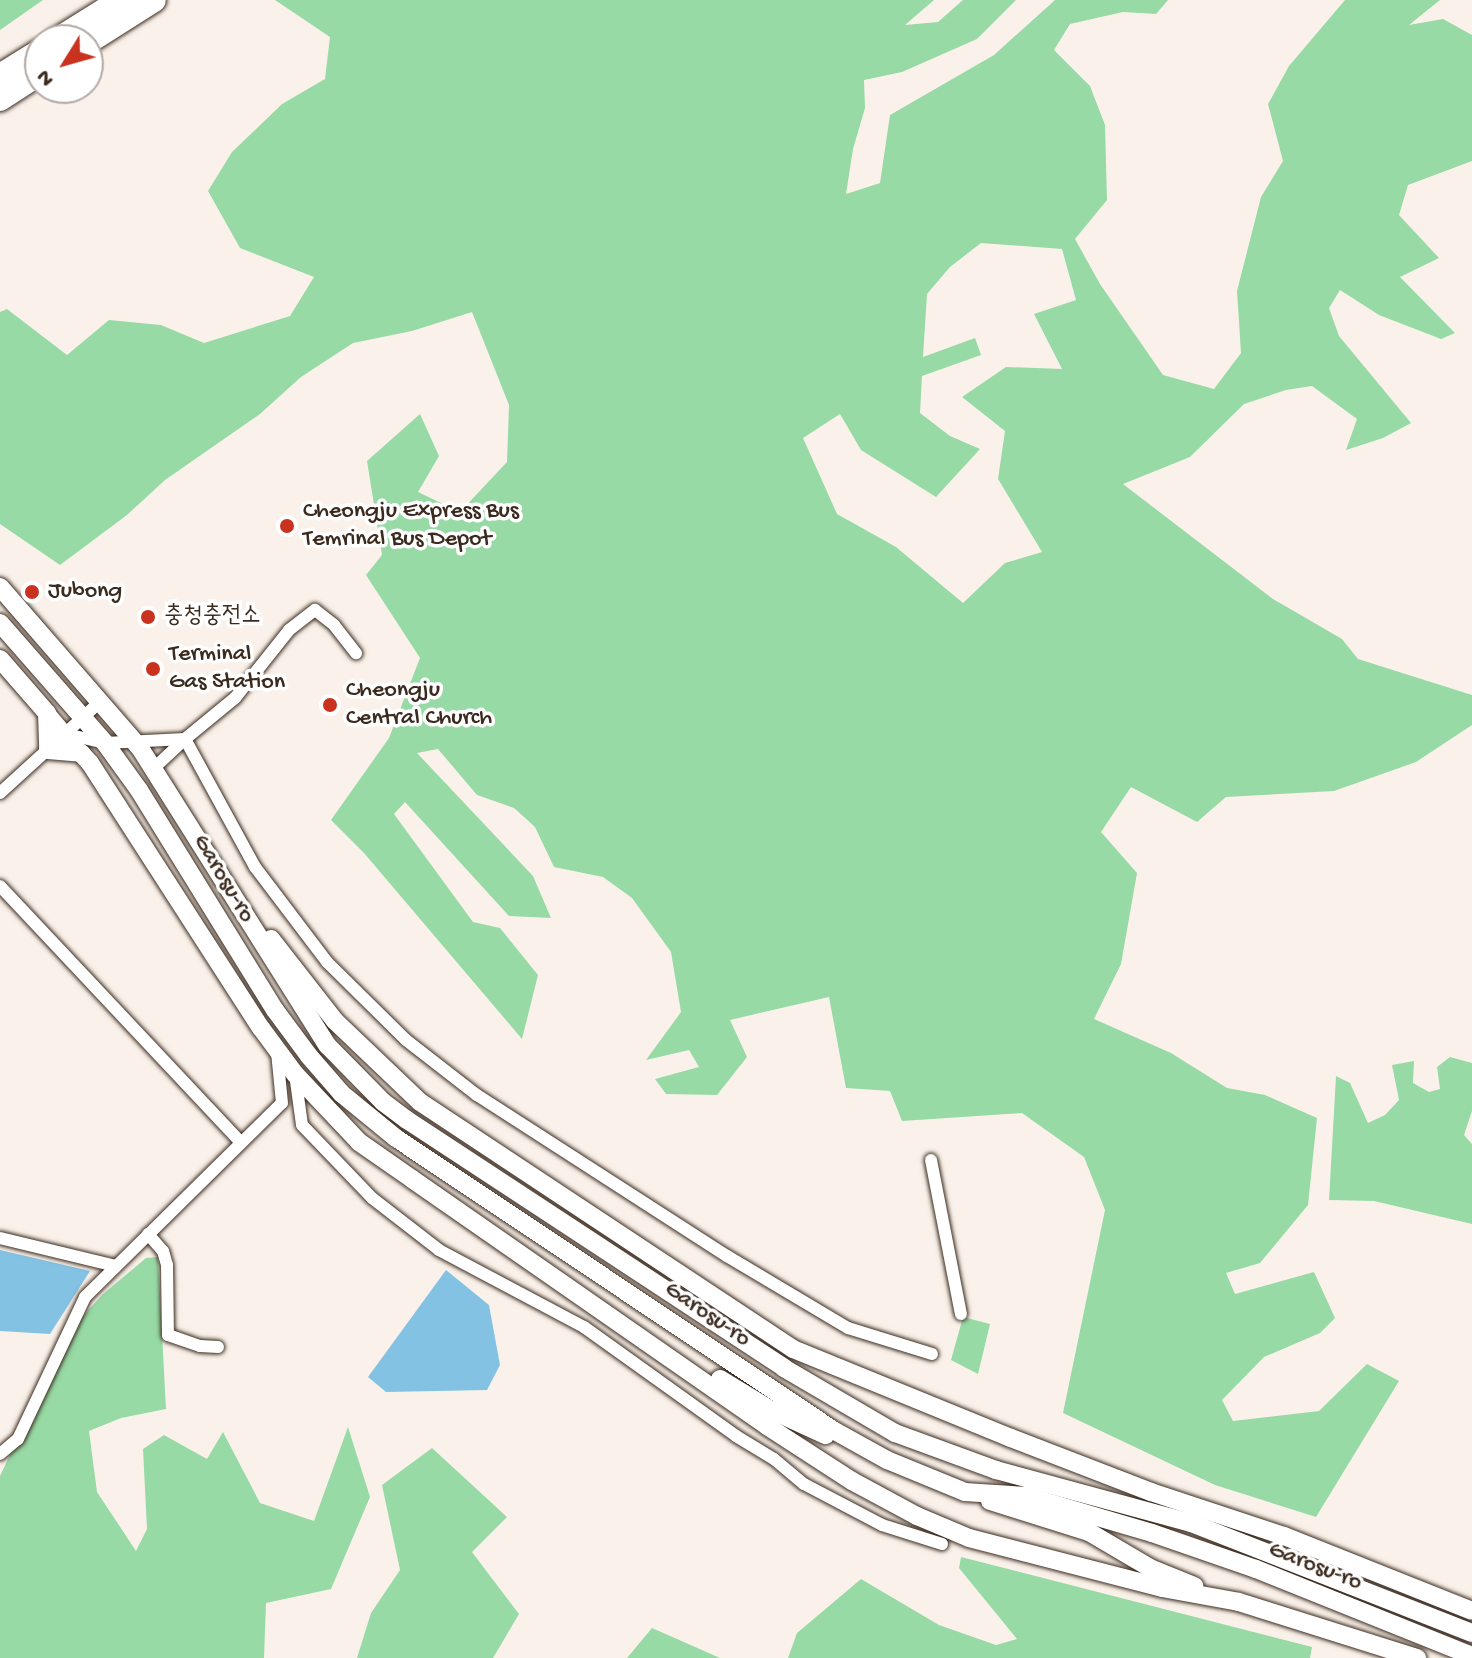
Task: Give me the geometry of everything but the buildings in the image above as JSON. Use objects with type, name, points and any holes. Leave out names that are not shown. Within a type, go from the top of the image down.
[{"type":"highway","points":[[83,24],[121,0]]},
{"type":"highway","points":[[104,32],[154,0]]},
{"type":"highway","points":[[0,76],[24,61]]},
{"type":"highway","points":[[0,99],[24,83]]},
{"type":"main road","name":"Garosu-ro","points":[[0,587],[102,700],[136,743],[328,1046],[383,1102],[849,1409],[895,1433],[996,1470],[1191,1523],[1472,1633]]},
{"type":"main road","name":"Garosu-ro","points":[[0,623],[105,743],[139,790],[275,1010],[342,1094],[396,1138],[833,1430],[887,1460],[965,1492],[1026,1496],[1092,1513],[1256,1569],[1472,1656]]},
{"type":"main road","name":"Garosu-ro","points":[[0,659],[47,713]]},
{"type":"main road","points":[[47,713],[48,750],[81,753]]},
{"type":"main road","name":"Garosu-ro","points":[[81,753],[277,1049],[295,1074],[359,1142],[767,1426],[852,1481],[917,1516],[969,1538],[1162,1588],[1239,1602],[1417,1658]]},
{"type":"main road","name":"Garosu-ro","points":[[204,850],[238,891],[308,989],[399,1083],[469,1137],[758,1329],[823,1364],[934,1404],[1011,1438],[1151,1492],[1284,1536],[1472,1611]]},
{"type":"main road","points":[[620,1324],[662,1342],[771,1410],[887,1460]]},
{"type":"main road","points":[[965,1492],[1089,1532],[1150,1568],[1239,1602]]},
{"type":"street","points":[[153,769],[235,698],[289,630],[315,610],[334,625],[356,653]]},
{"type":"street","points":[[0,793],[102,700]]},
{"type":"street","name":"Garosu-ro","points":[[47,713],[81,753]]},
{"type":"street","points":[[66,734],[105,743],[185,739]]},
{"type":"street","points":[[185,739],[234,832],[269,887],[327,962],[406,1040],[477,1095],[820,1312],[869,1337],[932,1354]]},
{"type":"street","points":[[0,886],[241,1143]]},
{"type":"street","points":[[0,1454],[18,1439],[85,1297],[282,1103],[277,1049]]},
{"type":"street","points":[[295,1074],[302,1125],[372,1198],[439,1250],[584,1327],[736,1436],[774,1459],[804,1484],[882,1525],[942,1544]]},
{"type":"street","points":[[931,1160],[961,1314]]},
{"type":"street","points":[[148,1234],[163,1251],[167,1265],[168,1335],[200,1346],[218,1347]]},
{"type":"street","points":[[0,1238],[116,1266]]},
{"type":"green space","points":[[0,0],[43,0],[0,30]]},
{"type":"green space","points":[[275,0],[934,0],[905,25],[938,22],[963,0],[1016,0],[977,39],[902,72],[864,80],[865,108],[853,149],[846,194],[880,183],[890,115],[994,55],[1055,0],[1168,0],[1156,14],[1123,12],[1070,24],[1054,50],[1090,86],[1105,125],[1107,200],[1075,239],[1100,284],[1163,375],[1214,389],[1241,353],[1237,291],[1261,197],[1283,161],[1268,104],[1289,66],[1345,0],[1440,0],[1409,25],[1443,19],[1472,35],[1472,161],[1408,185],[1399,215],[1439,258],[1400,277],[1455,333],[1441,339],[1379,315],[1340,290],[1329,308],[1339,336],[1411,423],[1383,438],[1346,450],[1357,419],[1312,386],[1286,390],[1244,404],[1190,457],[1123,484],[1273,599],[1342,639],[1358,659],[1472,695],[1472,725],[1416,762],[1334,791],[1226,797],[1197,822],[1131,787],[1101,832],[1137,873],[1121,964],[1094,1019],[1171,1053],[1227,1088],[1265,1095],[1317,1118],[1308,1205],[1260,1263],[1226,1273],[1235,1294],[1314,1272],[1335,1318],[1320,1333],[1264,1357],[1222,1400],[1233,1421],[1319,1411],[1367,1364],[1399,1381],[1316,1517],[1215,1485],[1063,1413],[1105,1210],[1084,1157],[1022,1113],[902,1121],[890,1091],[846,1088],[829,997],[730,1020],[747,1057],[717,1095],[666,1094],[655,1079],[699,1067],[689,1050],[646,1060],[681,1012],[671,952],[632,898],[603,877],[554,867],[535,827],[514,808],[477,795],[438,749],[417,753],[533,876],[551,918],[509,916],[405,802],[394,814],[473,922],[500,928],[538,975],[522,1039],[364,853],[331,820],[389,738],[420,658],[366,575],[382,555],[367,461],[420,414],[439,456],[418,492],[460,512],[507,462],[509,405],[472,312],[412,331],[353,343],[301,377],[260,414],[165,480],[127,515],[60,565],[0,524],[0,312],[7,309],[67,355],[109,320],[161,325],[204,343],[290,316],[314,277],[240,248],[208,191],[232,152],[282,104],[325,79],[330,37]],"holes":[[[981,243],[1062,249],[1076,300],[1034,314],[1062,369],[1006,367],[962,397],[1005,431],[998,479],[1042,552],[1005,563],[963,603],[896,547],[837,514],[803,438],[840,414],[861,450],[936,497],[980,449],[950,436],[920,413],[922,376],[981,355],[975,338],[923,357],[927,294],[950,267]]]},
{"type":"green space","points":[[1450,1057],[1472,1063],[1472,1111],[1464,1135],[1472,1144],[1472,1224],[1374,1201],[1329,1200],[1336,1076],[1350,1083],[1368,1123],[1385,1115],[1399,1100],[1392,1065],[1414,1061],[1413,1083],[1429,1092],[1440,1089],[1437,1067]]},
{"type":"green space","points":[[158,1257],[166,1409],[121,1418],[89,1431],[97,1492],[136,1551],[147,1529],[143,1449],[164,1435],[207,1459],[223,1432],[260,1503],[314,1521],[348,1427],[370,1497],[331,1589],[266,1603],[264,1658],[0,1658],[0,1476],[67,1334],[102,1295],[146,1258]]},
{"type":"green space","points":[[963,1317],[990,1324],[978,1374],[951,1360]]},
{"type":"green space","points":[[432,1448],[507,1517],[472,1552],[519,1614],[493,1658],[357,1658],[371,1613],[400,1570],[382,1485]]},
{"type":"green space","points":[[961,1557],[1312,1647],[1310,1658],[788,1658],[797,1633],[861,1579],[939,1625],[996,1645],[1017,1639],[959,1568]]},
{"type":"green space","points":[[652,1628],[720,1658],[627,1658]]},
{"type":"water","points":[[0,1250],[90,1271],[50,1334],[0,1331]]},
{"type":"water","points":[[446,1270],[489,1305],[500,1365],[487,1390],[386,1392],[368,1377]]},
{"type":"place","name":"Cheongju Express Bus Temrinal Bus Depot","points":[[287,526]]},
{"type":"place","name":"Jubong","points":[[32,592]]},
{"type":"place","name":"충청충전소","points":[[148,617]]},
{"type":"place","name":"Terminal Gas Station","points":[[153,669]]},
{"type":"place","name":"Cheongju Central Church","points":[[330,705]]}]
